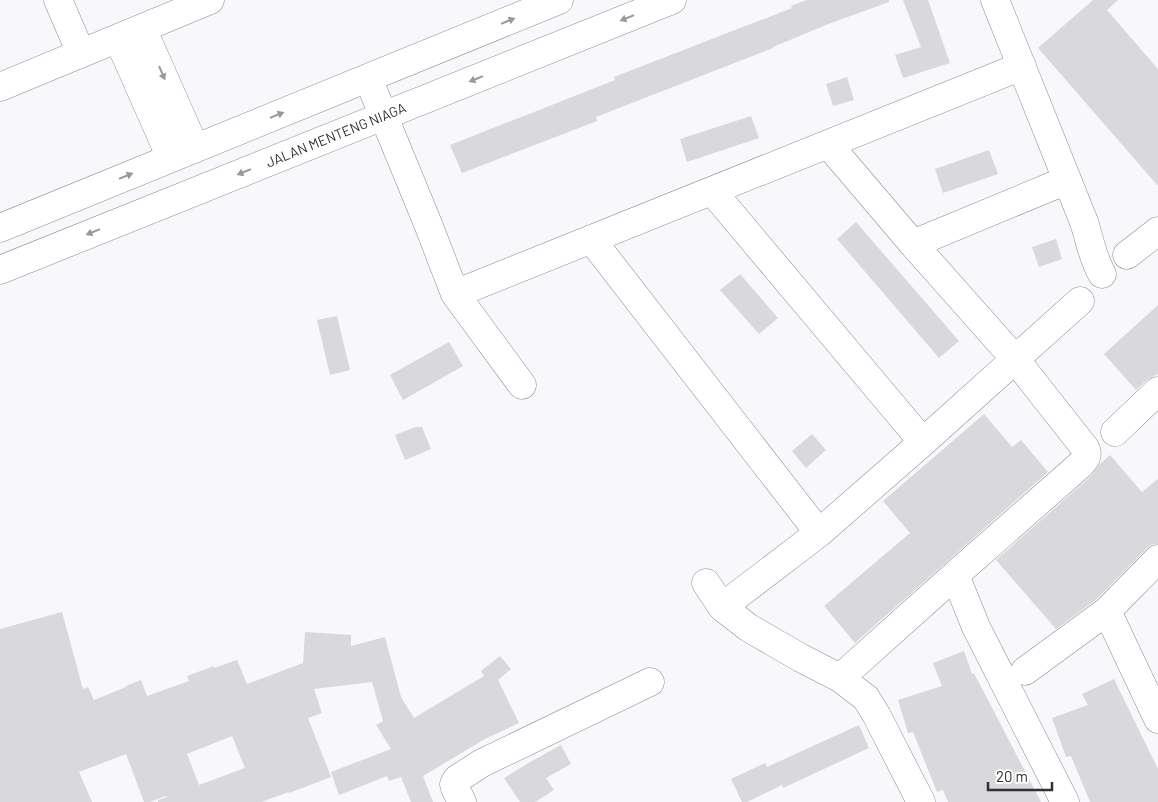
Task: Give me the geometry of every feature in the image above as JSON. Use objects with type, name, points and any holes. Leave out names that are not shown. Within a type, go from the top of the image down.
[{"type":"street","points":[[58,0],[81,53]]},
{"type":"street","points":[[0,228],[559,0]]},
{"type":"street","name":"JALAN MENTENG NIAGA","points":[[0,270],[672,0]]},
{"type":"street","points":[[995,0],[1084,222],[1091,249],[1102,274]]},
{"type":"street","points":[[0,87],[130,33],[194,3]]},
{"type":"street","points":[[130,33],[183,153]]},
{"type":"street","points":[[455,294],[1022,66]]},
{"type":"street","points":[[368,78],[455,294],[522,385]]},
{"type":"street","points":[[828,144],[1015,359],[1086,448],[1088,455],[1080,465],[840,678]]},
{"type":"street","points":[[914,244],[1066,180]]},
{"type":"street","points":[[712,191],[923,442]]},
{"type":"street","points":[[1127,255],[1158,231]]},
{"type":"street","points":[[591,239],[819,533]]},
{"type":"street","points":[[722,607],[819,533],[1080,301]]},
{"type":"street","points":[[1115,432],[1158,391]]},
{"type":"street","points":[[1025,671],[1107,611],[1158,559]]},
{"type":"street","points":[[955,575],[976,627],[1065,802]]},
{"type":"street","points":[[706,583],[722,607],[750,628],[840,678],[866,698],[921,802]]},
{"type":"street","points":[[1107,611],[1158,719]]},
{"type":"street","points":[[462,802],[454,784],[457,779],[482,762],[650,682]]},
{"type":"building","points":[[806,0],[889,0],[889,2],[831,23],[773,48],[596,117],[597,121],[462,173],[450,145],[615,80],[614,77],[792,8],[791,6]]},
{"type":"building","points":[[903,0],[928,0],[950,63],[903,78],[895,55],[921,47]]},
{"type":"building","points":[[1093,0],[1118,0],[1107,10],[1158,69],[1158,186],[1038,48]]},
{"type":"building","points":[[847,77],[854,100],[833,106],[826,84]]},
{"type":"building","points":[[751,116],[759,138],[687,162],[680,139]]},
{"type":"building","points":[[989,150],[998,174],[943,193],[935,169]]},
{"type":"building","points":[[856,222],[959,341],[939,358],[837,239]]},
{"type":"building","points":[[1056,239],[1062,259],[1039,267],[1032,247]]},
{"type":"building","points":[[740,274],[778,318],[759,334],[720,290]]},
{"type":"building","points":[[1158,305],[1158,374],[1147,380],[1136,390],[1104,354]]},
{"type":"building","points":[[337,316],[350,370],[330,375],[317,320]]},
{"type":"building","points":[[449,342],[463,366],[403,400],[390,375]]},
{"type":"building","points":[[984,414],[1012,447],[1021,440],[1048,472],[855,643],[824,606],[910,533],[883,501]]},
{"type":"building","points":[[415,427],[422,427],[431,449],[405,460],[395,435]]},
{"type":"building","points":[[812,434],[826,450],[806,468],[792,451]]},
{"type":"building","points":[[1110,455],[1142,492],[1158,479],[1158,544],[1153,544],[1147,548],[1097,599],[1056,629],[996,560],[1090,477]]},
{"type":"building","points":[[62,612],[83,689],[88,687],[94,700],[141,680],[147,696],[189,681],[187,676],[237,660],[247,684],[303,663],[305,632],[351,635],[351,646],[385,637],[401,697],[414,718],[484,676],[481,671],[500,656],[511,669],[498,680],[519,723],[485,739],[423,776],[433,802],[411,802],[401,777],[389,781],[387,776],[339,795],[331,772],[391,749],[376,725],[383,721],[372,682],[314,689],[322,713],[308,718],[331,777],[289,793],[261,802],[158,802],[158,800],[166,796],[144,802],[126,754],[79,772],[92,802],[0,802],[0,629]],"holes":[[[232,736],[245,768],[199,785],[187,754]]]},
{"type":"building","points":[[964,651],[972,674],[974,673],[1041,802],[948,802],[943,790],[937,792],[913,732],[908,733],[898,700],[942,686],[933,663]]},
{"type":"building","points":[[1114,679],[1158,769],[1158,802],[1090,802],[1071,756],[1066,757],[1052,718],[1088,705],[1082,694]]},
{"type":"building","points":[[859,725],[869,748],[783,788],[782,785],[747,802],[742,802],[731,779],[765,763],[767,767]]},
{"type":"building","points":[[561,745],[571,764],[546,778],[554,790],[535,802],[520,802],[504,778]]}]
